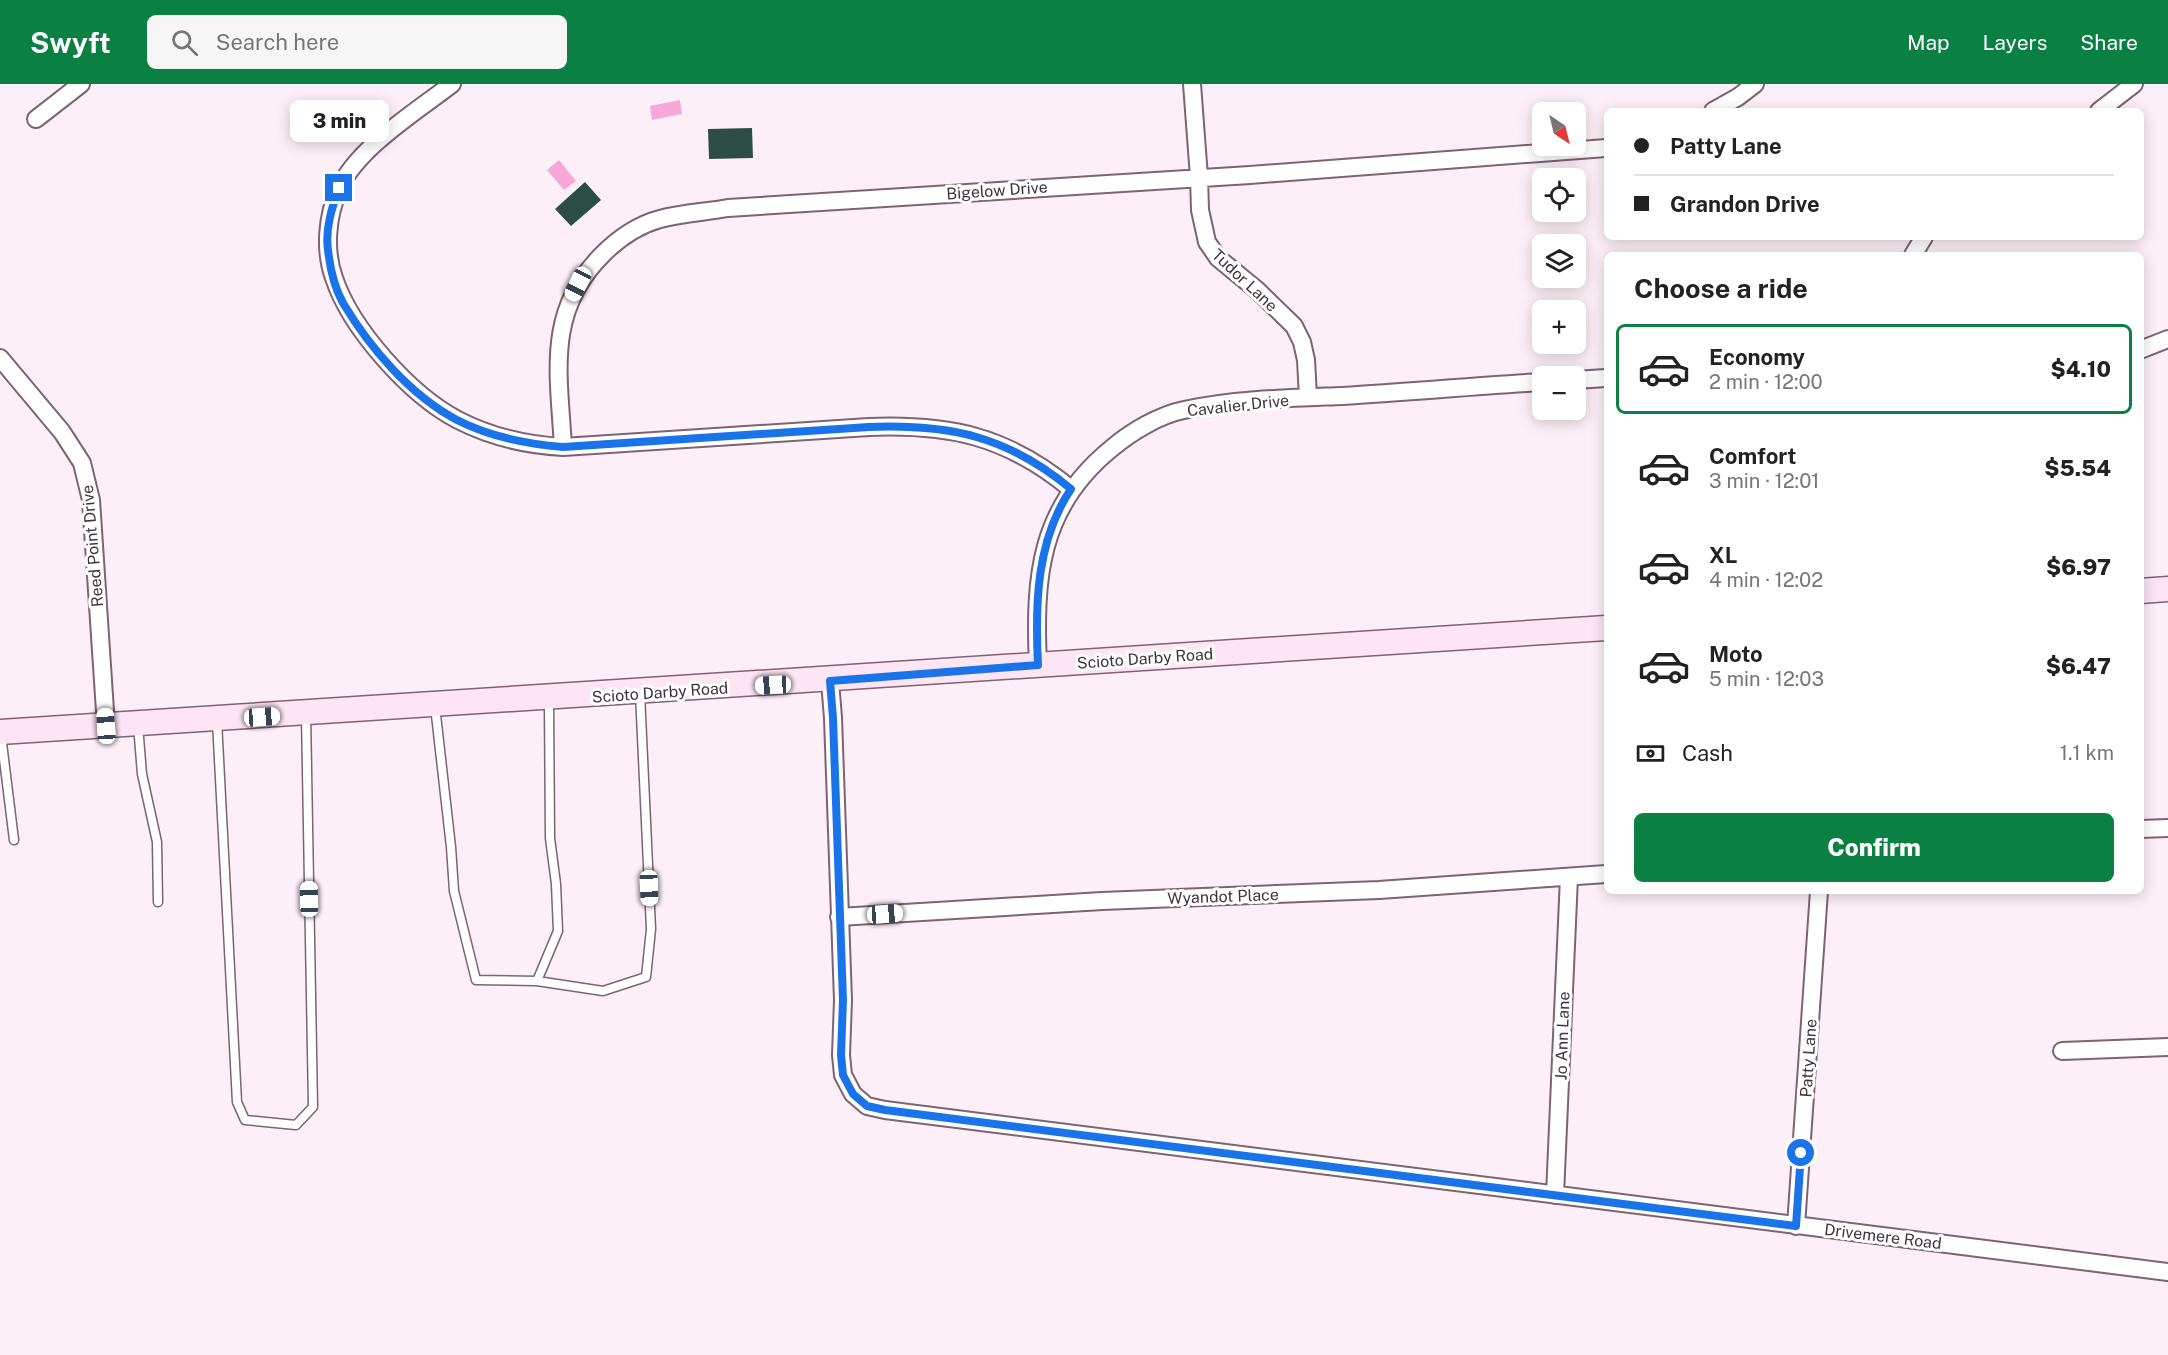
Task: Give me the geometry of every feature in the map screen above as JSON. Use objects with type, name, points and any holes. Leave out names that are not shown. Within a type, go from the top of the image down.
[{"type":"main road","points":[[2144,591],[2168,589]]},
{"type":"main road","name":"Scioto Darby Road","points":[[0,732],[830,681],[1604,628]]},
{"type":"street","points":[[36,119],[81,84]]},
{"type":"street","points":[[452,84],[398,126],[355,164],[339,188],[328,229],[328,248],[333,276],[343,301],[376,349],[424,398],[457,420],[492,435],[533,445],[563,447],[869,427],[940,428],[976,436],[1004,446],[1030,460],[1071,489]]},
{"type":"street","name":"Tudor Lane","points":[[1192,84],[1200,210],[1207,242],[1218,258],[1294,326],[1302,342],[1306,360],[1308,397]]},
{"type":"street","points":[[1718,108],[1755,84]]},
{"type":"street","points":[[2103,108],[2134,84]]},
{"type":"street","name":"Bigelow Drive","points":[[563,447],[558,363],[567,307],[578,284],[611,246],[635,229],[661,219],[728,208],[1604,148]]},
{"type":"street","points":[[2144,349],[2168,339]]},
{"type":"street","name":"Reed Point Drive","points":[[0,358],[62,432],[82,463],[90,500],[106,726]]},
{"type":"street","points":[[1586,379],[1604,378]]},
{"type":"street","name":"Cavalier Drive","points":[[1038,665],[1036,624],[1039,583],[1046,544],[1054,519],[1071,489],[1096,460],[1124,438],[1158,419],[1182,410],[1241,402],[1532,383]]},
{"type":"street","points":[[830,681],[839,917]]},
{"type":"street","points":[[2144,830],[2168,828]]},
{"type":"street","name":"Wyandot Place","points":[[839,917],[1090,901],[1380,890],[1604,874]]},
{"type":"street","name":"Jo Ann Lane","points":[[1555,1195],[1569,877]]},
{"type":"street","name":"Patty Lane","points":[[1796,1226],[1819,894]]},
{"type":"street","name":"Drivemere Road","points":[[839,917],[843,1000],[841,1055],[843,1075],[853,1094],[867,1106],[2168,1272]]},
{"type":"street","points":[[2062,1051],[2168,1047]]},
{"type":"lane","points":[[435,706],[451,848],[453,891],[476,980],[537,981],[603,991],[646,977],[651,929],[640,693]]},
{"type":"lane","points":[[537,981],[558,931],[556,884],[550,838],[549,699]]},
{"type":"lane","points":[[218,720],[237,1102],[245,1119],[296,1125],[313,1107],[306,714]]},
{"type":"lane","points":[[138,724],[142,774],[157,842],[158,902]]},
{"type":"lane","points":[[0,732],[14,840]]},
{"type":"shaded area","points":[[680,100],[682,114],[652,120],[650,106]]},
{"type":"shaded area","points":[[559,160],[576,181],[564,190],[547,170]]},
{"type":"building","points":[[752,128],[753,158],[709,159],[708,129]]},
{"type":"building","points":[[585,182],[601,200],[571,226],[555,209]]},
{"type":"route","points":[[339,188],[328,229],[328,248],[333,276],[343,301],[376,349],[424,398],[457,420],[492,435],[533,445],[563,447],[869,427],[940,428],[976,436],[1004,446],[1030,460],[1071,489],[1054,519],[1046,544],[1039,583],[1036,624],[1038,665],[830,681],[843,1000],[841,1055],[843,1075],[853,1094],[867,1106],[1796,1226],[1801,1153]]}]
